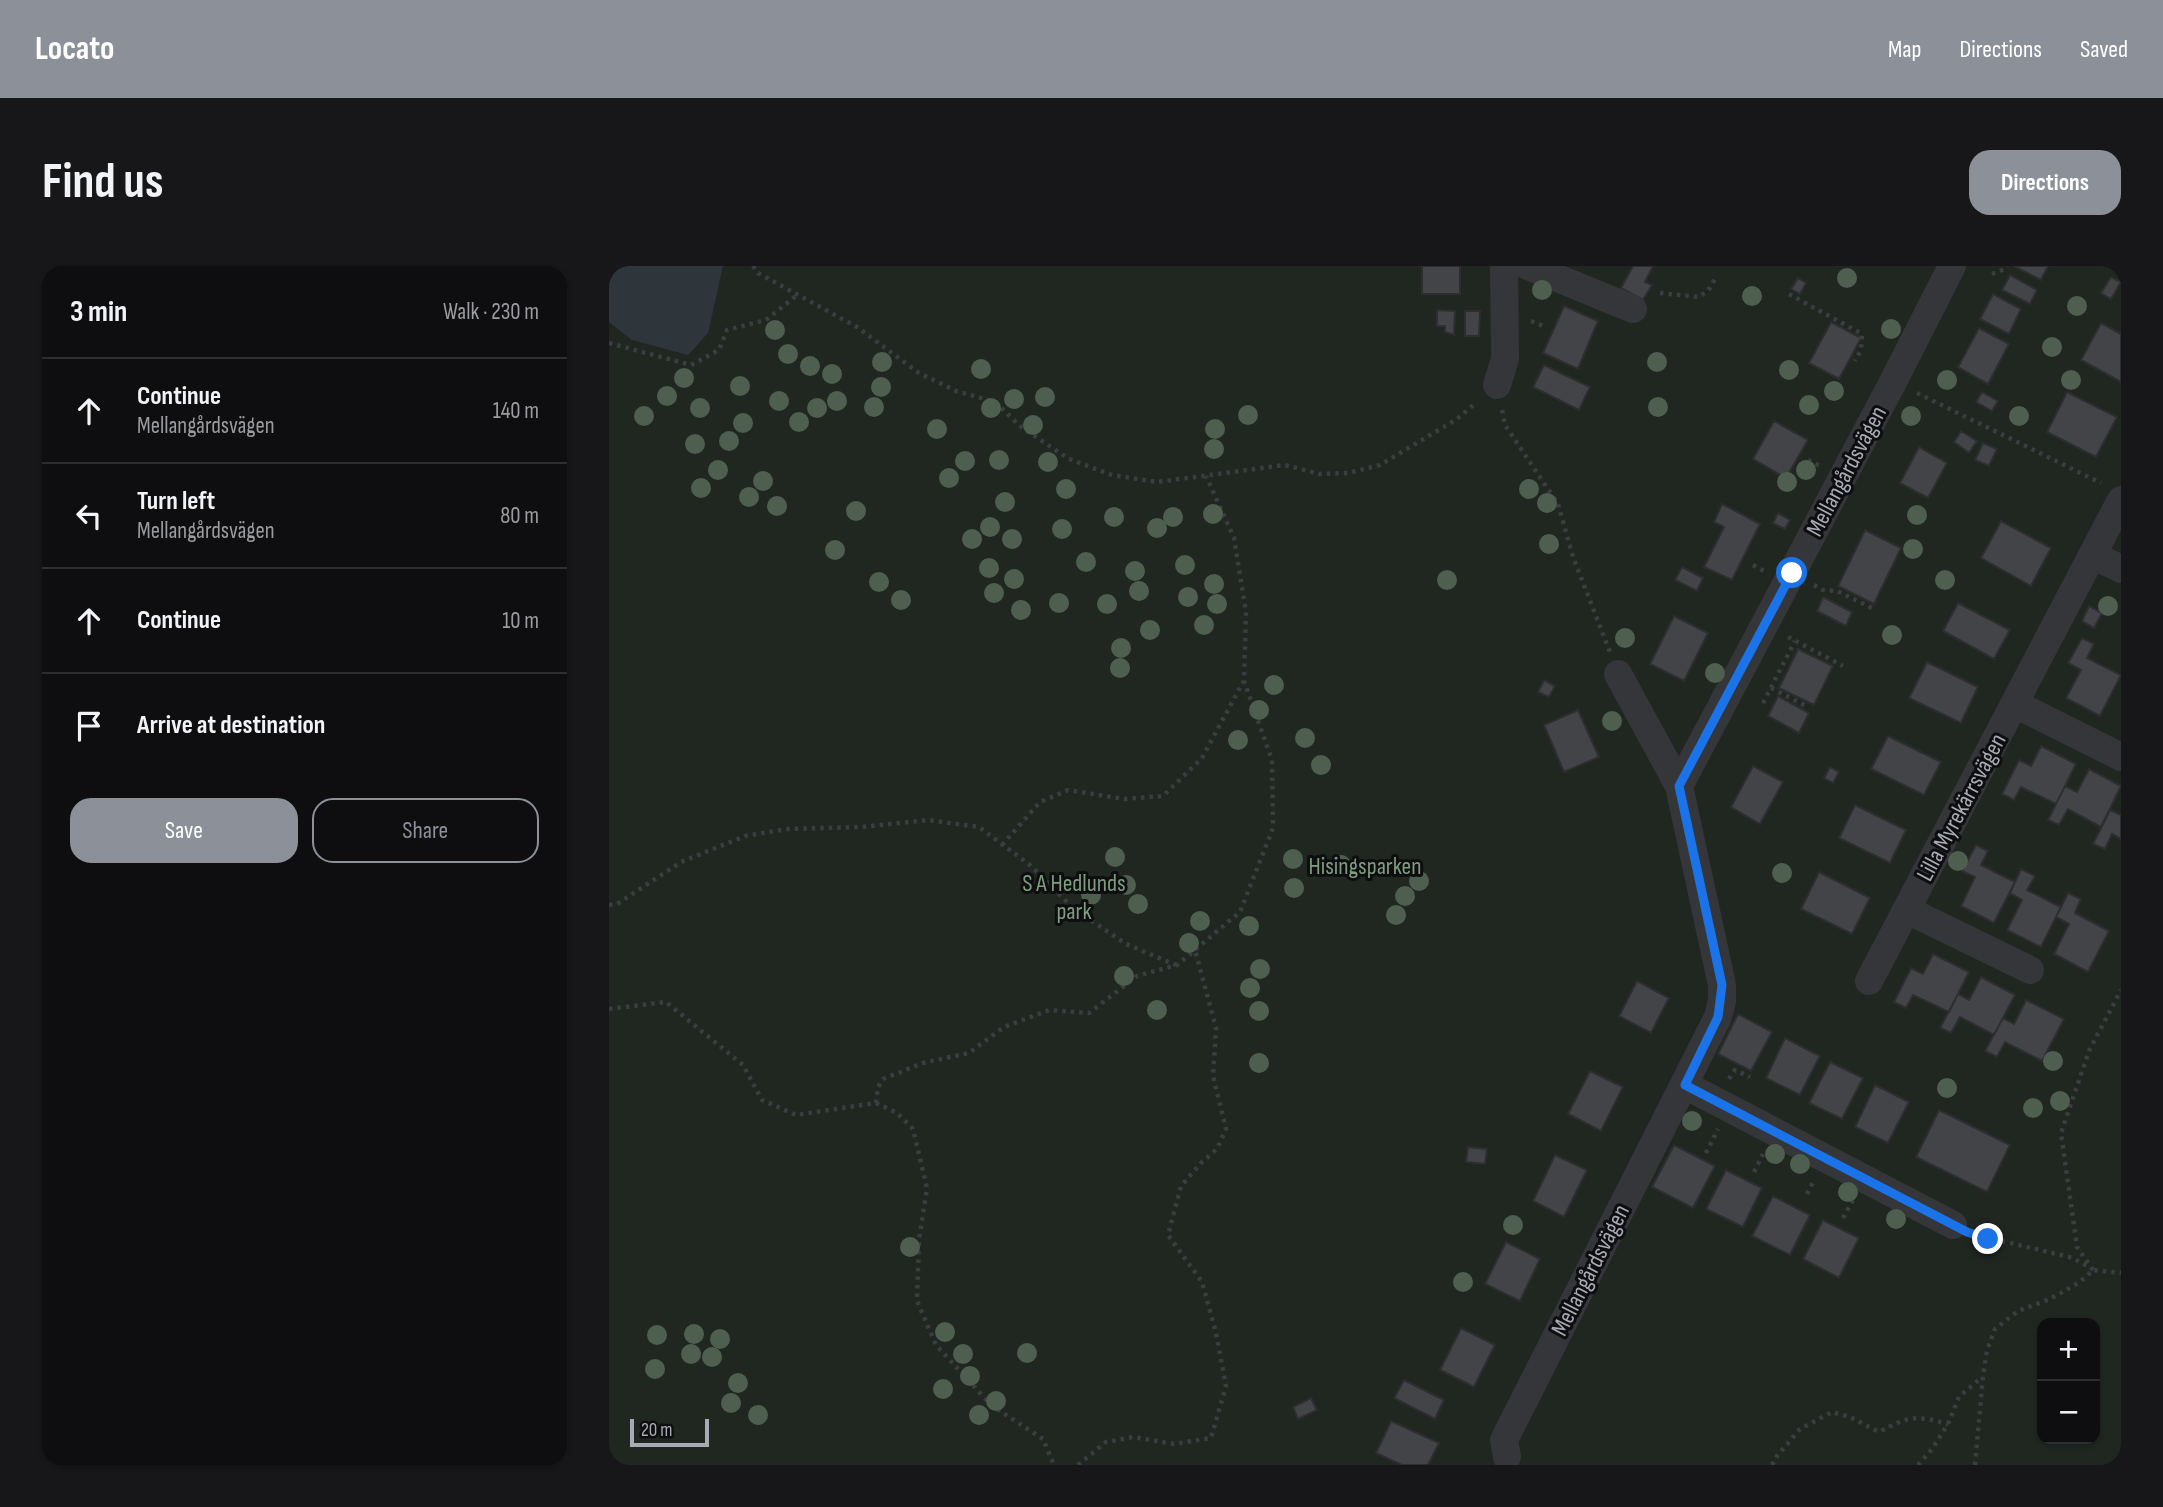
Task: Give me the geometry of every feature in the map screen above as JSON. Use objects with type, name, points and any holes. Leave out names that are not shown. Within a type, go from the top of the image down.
[{"type":"street","points":[[1497,385],[1505,359],[1504,266]]},
{"type":"street","points":[[1528,266],[1633,309]]},
{"type":"street","name":"Mellangårdsvägen","points":[[1679,786],[1952,266]]},
{"type":"street","name":"Lilla Myrekärrsvägen","points":[[1869,981],[2093,555],[2115,493]]},
{"type":"street","points":[[2093,555],[2121,569]]},
{"type":"street","name":"Mellangårdsvägen","points":[[1507,1457],[1504,1440],[1718,1017],[1722,985],[1679,786],[1618,674]]},
{"type":"street","name":"Lilla Myrekärrsvägen","points":[[2015,704],[2121,757]]},
{"type":"street","name":"Lilla Myrekärrsvägen","points":[[1907,910],[2030,970]]},
{"type":"street","points":[[1685,1085],[1953,1225]]},
{"type":"path","points":[[753,266],[758,273],[857,327],[919,373],[956,391],[995,402],[1021,427],[1069,458],[1112,475],[1157,482],[1285,465],[1319,474],[1348,473],[1380,465],[1457,419],[1497,385],[1505,425],[1558,504],[1573,557],[1618,674]]},
{"type":"path","points":[[1992,274],[2007,266]]},
{"type":"path","points":[[1660,293],[1699,297],[1708,291],[1716,277]]},
{"type":"path","points":[[1789,294],[1862,334],[1861,350],[1855,361]]},
{"type":"path","points":[[609,343],[691,365],[719,350],[727,330],[766,320],[797,295]]},
{"type":"path","points":[[1893,382],[2115,493]]},
{"type":"path","points":[[876,1103],[878,1087],[883,1079],[923,1063],[969,1053],[1004,1027],[1049,1010],[1089,1013],[1137,976],[1177,965],[1240,912],[1273,828],[1272,760],[1244,681],[1246,612],[1234,538],[1206,476]]},
{"type":"path","points":[[1792,573],[1823,590],[1837,591],[1874,609]]},
{"type":"path","points":[[1765,625],[1843,666]]},
{"type":"path","points":[[1763,703],[1795,641]]},
{"type":"path","points":[[1002,845],[1040,802],[1068,790],[1123,799],[1163,796],[1202,758],[1244,681]]},
{"type":"path","points":[[1771,688],[1808,707]]},
{"type":"path","points":[[609,905],[617,904],[681,862],[745,836],[788,829],[862,827],[928,820],[979,827],[1030,865],[1073,908],[1126,943],[1177,965]]},
{"type":"path","points":[[1078,1465],[1106,1442],[1133,1437],[1174,1444],[1210,1438],[1226,1387],[1202,1282],[1168,1235],[1181,1186],[1217,1149],[1226,1129],[1213,1076],[1216,1028],[1195,950]]},
{"type":"path","points":[[2092,1270],[2077,1247],[2061,1133],[2088,1051],[2121,990]]},
{"type":"path","points":[[609,1009],[666,1002],[743,1065],[762,1100],[796,1115],[876,1103],[897,1112],[913,1129],[927,1188],[919,1240],[916,1301],[936,1345],[991,1405],[1043,1439],[1054,1465]]},
{"type":"path","points":[[1953,1225],[1988,1239],[2073,1258],[2092,1270],[2121,1273]]},
{"type":"path","points":[[1975,1465],[1983,1377],[1987,1350],[1995,1329],[2018,1311],[2050,1299],[2080,1282],[2092,1270]]},
{"type":"path","points":[[1918,1465],[1948,1424],[1959,1397],[1983,1377]]},
{"type":"path","points":[[1772,1465],[1800,1429],[1832,1412],[1850,1417],[1879,1432],[1903,1420],[1923,1417],[1948,1424]]},
{"type":"green space","name":"Hisingsparken","points":[[609,266],[2121,266],[2121,1465],[609,1465]]},
{"type":"shaded area","points":[[609,266],[723,266],[708,333],[688,355],[632,340],[609,322]]},
{"type":"building","points":[[1422,266],[1460,266],[1460,294],[1422,294]]},
{"type":"building","points":[[1633,266],[1653,266],[1645,282],[1652,285],[1643,300],[1621,288]]},
{"type":"building","points":[[2014,266],[2048,266],[2041,280]]},
{"type":"building","points":[[2010,275],[2037,290],[2030,304],[2002,290]]},
{"type":"building","points":[[2111,277],[2121,282],[2111,299],[2101,293]]},
{"type":"building","points":[[1798,278],[1806,283],[1800,294],[1791,289]]},
{"type":"building","points":[[1993,294],[2021,309],[2009,334],[1980,319]]},
{"type":"building","points":[[1564,306],[1598,321],[1578,369],[1543,353]]},
{"type":"building","points":[[1437,310],[1455,311],[1454,335],[1445,332],[1445,326],[1437,326]]},
{"type":"building","points":[[1465,311],[1480,311],[1479,336],[1465,336]]},
{"type":"building","points":[[1831,322],[1861,338],[1839,379],[1809,363]]},
{"type":"building","points":[[2101,323],[2121,334],[2121,382],[2081,360]]},
{"type":"building","points":[[1979,328],[2009,344],[1988,384],[1958,367]]},
{"type":"building","points":[[1544,365],[1590,387],[1579,410],[1533,387]]},
{"type":"building","points":[[1982,392],[1998,401],[1992,411],[1976,402]]},
{"type":"building","points":[[2067,392],[2117,417],[2096,457],[2047,432]]},
{"type":"building","points":[[1774,421],[1808,440],[1786,478],[1753,459]]},
{"type":"building","points":[[1961,431],[1977,441],[1969,453],[1954,442]]},
{"type":"building","points":[[1983,443],[1997,449],[1989,466],[1975,460]]},
{"type":"building","points":[[1919,447],[1947,463],[1928,498],[1900,483]]},
{"type":"building","points":[[1722,504],[1760,524],[1732,580],[1704,567],[1724,527],[1714,522]]},
{"type":"building","points":[[1778,513],[1790,520],[1785,529],[1773,523]]},
{"type":"building","points":[[2001,521],[2051,548],[2031,586],[1981,558]]},
{"type":"building","points":[[1865,530],[1901,548],[1874,604],[1838,586]]},
{"type":"building","points":[[1682,567],[1703,578],[1697,591],[1675,580]]},
{"type":"building","points":[[1823,597],[1852,612],[1846,626],[1817,611]]},
{"type":"building","points":[[1958,603],[2010,630],[1994,659],[1943,631]]},
{"type":"building","points":[[2089,606],[2102,613],[2094,628],[2082,621]]},
{"type":"building","points":[[1674,616],[1708,633],[1684,681],[1650,664]]},
{"type":"building","points":[[2082,638],[2094,644],[2087,658],[2121,675],[2100,716],[2066,698],[2081,670],[2068,663]]},
{"type":"building","points":[[1798,649],[1833,666],[1814,705],[1779,688]]},
{"type":"building","points":[[1927,662],[1978,687],[1961,723],[1909,698]]},
{"type":"building","points":[[1544,680],[1555,686],[1549,697],[1538,692]]},
{"type":"building","points":[[1778,696],[1809,713],[1799,733],[1768,716]]},
{"type":"building","points":[[1578,710],[1599,757],[1564,772],[1544,725]]},
{"type":"building","points":[[1888,736],[1941,762],[1924,795],[1871,769]]},
{"type":"building","points":[[2041,746],[2076,764],[2056,804],[2021,787],[2014,800],[2002,794],[2019,760],[2031,766]]},
{"type":"building","points":[[1753,766],[1783,782],[1760,824],[1731,807]]},
{"type":"building","points":[[1830,767],[1839,772],[1833,783],[1824,778]]},
{"type":"building","points":[[2089,769],[2121,786],[2101,827],[2068,809],[2059,825],[2048,820],[2065,786],[2077,792]]},
{"type":"building","points":[[1855,805],[1906,830],[1890,863],[1839,838]]},
{"type":"building","points":[[2110,810],[2121,815],[2121,839],[2112,834],[2105,849],[2093,844]]},
{"type":"building","points":[[1976,845],[1988,851],[1981,865],[2015,882],[1994,923],[1961,906],[1975,877],[1962,871]]},
{"type":"building","points":[[2021,869],[2035,876],[2027,890],[2061,907],[2041,947],[2007,930],[2022,900],[2010,893]]},
{"type":"building","points":[[1819,872],[1870,898],[1852,934],[1801,909]]},
{"type":"building","points":[[2068,893],[2081,899],[2075,913],[2109,931],[2088,972],[2054,954],[2069,924],[2056,917]]},
{"type":"building","points":[[1933,954],[1969,972],[1949,1012],[1913,995],[1906,1008],[1894,1002],[1911,968],[1923,974]]},
{"type":"building","points":[[1981,977],[2015,995],[1994,1035],[1960,1017],[1951,1033],[1940,1028],[1958,994],[1969,1000]]},
{"type":"building","points":[[1637,981],[1669,998],[1651,1033],[1619,1016]]},
{"type":"building","points":[[2026,1000],[2064,1019],[2042,1061],[2005,1042],[1997,1057],[1985,1051],[2003,1018],[2014,1024]]},
{"type":"building","points":[[1738,1014],[1772,1032],[1751,1071],[1718,1054]]},
{"type":"building","points":[[1785,1038],[1820,1056],[1800,1095],[1766,1078]]},
{"type":"building","points":[[1830,1062],[1863,1078],[1842,1119],[1809,1103]]},
{"type":"building","points":[[1590,1071],[1623,1087],[1601,1131],[1568,1114]]},
{"type":"building","points":[[1875,1085],[1909,1102],[1888,1143],[1855,1127]]},
{"type":"building","points":[[1939,1110],[2010,1145],[1987,1192],[1916,1157]]},
{"type":"building","points":[[1674,1145],[1715,1166],[1693,1208],[1652,1187]]},
{"type":"building","points":[[1468,1147],[1487,1149],[1485,1164],[1466,1162]]},
{"type":"building","points":[[1555,1155],[1587,1170],[1564,1217],[1533,1201]]},
{"type":"building","points":[[1726,1170],[1762,1188],[1743,1227],[1706,1209]]},
{"type":"building","points":[[1773,1196],[1810,1215],[1790,1255],[1752,1236]]},
{"type":"building","points":[[1823,1220],[1859,1238],[1839,1278],[1803,1259]]},
{"type":"building","points":[[1506,1242],[1540,1259],[1520,1301],[1485,1284]]},
{"type":"building","points":[[1461,1328],[1495,1345],[1474,1387],[1440,1370]]},
{"type":"building","points":[[1404,1380],[1444,1400],[1435,1419],[1394,1398]]},
{"type":"building","points":[[1311,1398],[1317,1410],[1298,1419],[1293,1407]]},
{"type":"building","points":[[1391,1421],[1439,1443],[1428,1465],[1402,1465],[1376,1453]]},
{"type":"route","points":[[1792,573],[1679,786],[1722,985],[1718,1017],[1685,1085],[1967,1232],[1988,1239]]},
{"type":"park label","name":"S A Hedlunds park","points":[[1074,897]]}]
